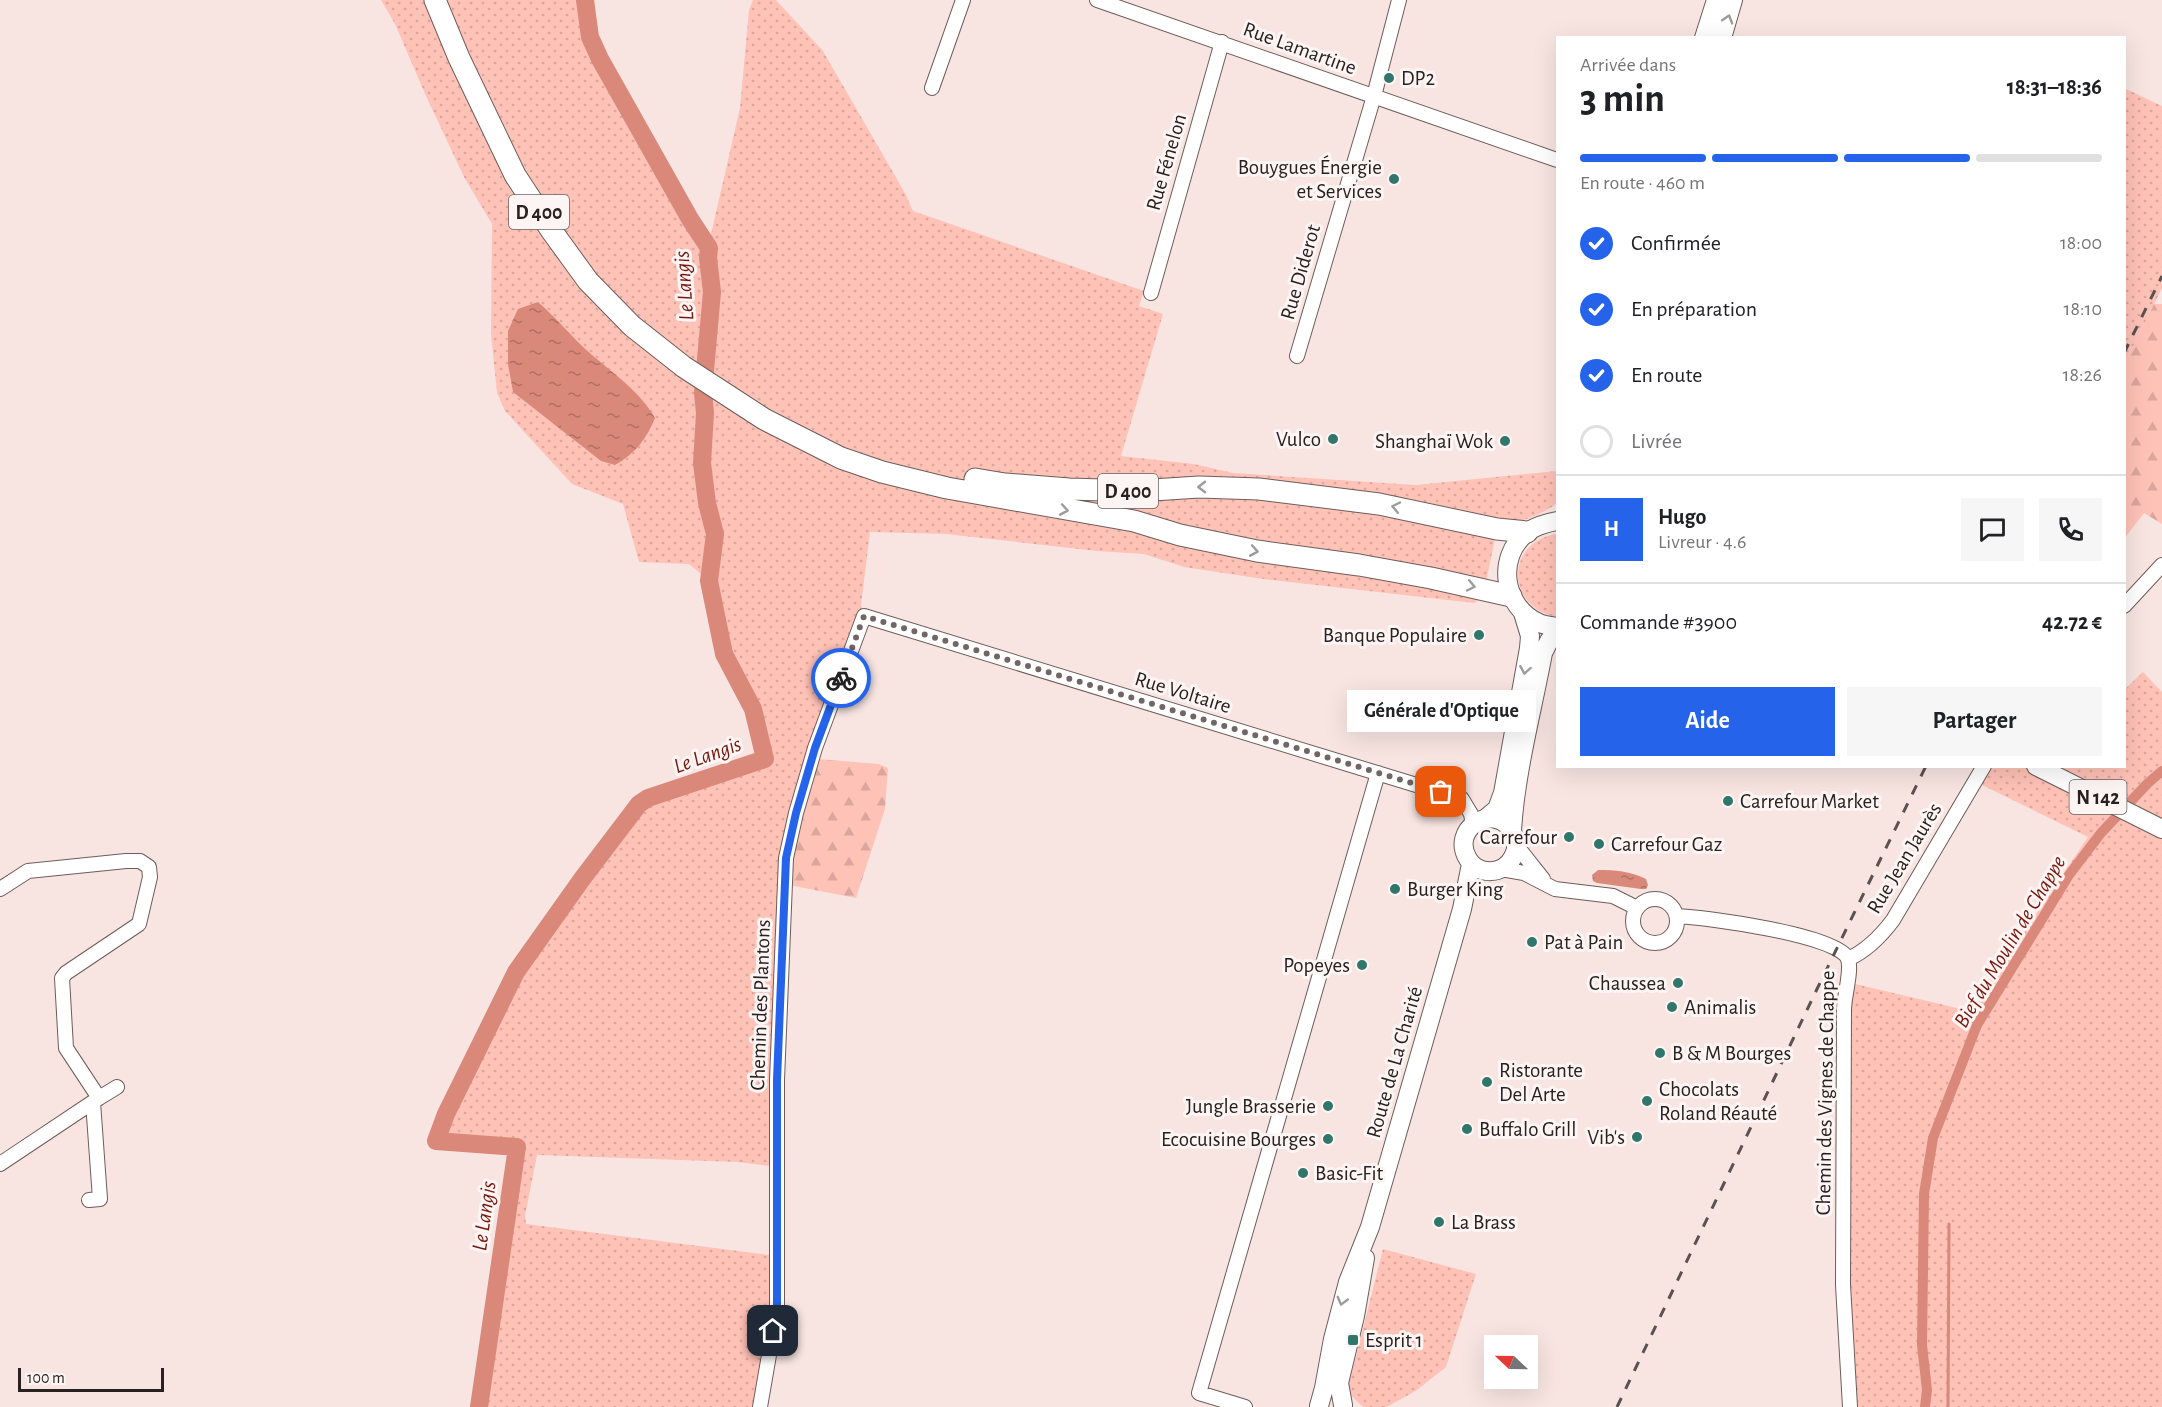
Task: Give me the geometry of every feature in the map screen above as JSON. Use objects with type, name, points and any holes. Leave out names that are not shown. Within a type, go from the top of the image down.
[{"type":"highway","name":"D 400","points":[[434,0],[515,175],[588,281],[632,326],[684,367],[764,418],[841,458],[882,472],[947,488],[1134,521],[1180,535],[1257,551],[1359,565],[1431,578],[1517,605]]},
{"type":"highway","name":"D 400","points":[[805,440],[932,472],[1005,484],[1137,491],[1198,487],[1259,489],[1379,504],[1497,529],[1527,532]]},
{"type":"main road","points":[[1705,36],[1716,0]]},
{"type":"main road","points":[[1723,36],[1733,0]]},
{"type":"main road","points":[[1556,521],[1541,524],[1527,532],[1515,545],[1508,561],[1507,579],[1530,636],[1503,793],[1497,808],[1466,834],[1463,846],[1465,854],[1487,868],[1512,859],[1515,798],[1543,653],[1556,630]]},
{"type":"main road","points":[[1517,605],[1540,624],[1556,628]]},
{"type":"main road","name":"N 142","points":[[2040,768],[2161,828]]},
{"type":"main road","points":[[1479,822],[1502,821],[1514,838]]},
{"type":"main road","name":"Route de La Charité","points":[[1318,1407],[1347,1282],[1370,1227],[1462,909],[1487,868]]},
{"type":"main road","name":"Route de La Charité","points":[[1344,1406],[1339,1383],[1361,1284],[1370,1227]]},
{"type":"main road","points":[[1318,1407],[1331,1403],[1344,1406]]},
{"type":"street","points":[[932,88],[963,0]]},
{"type":"street","name":"Rue Lamartine","points":[[1097,0],[1556,160]]},
{"type":"street","name":"Rue Diderot","points":[[1297,356],[1374,96],[1399,0]]},
{"type":"street","name":"Rue Fénelon","points":[[1151,292],[1222,42]]},
{"type":"street","points":[[2126,604],[2162,565]]},
{"type":"street","name":"Rue Voltaire","points":[[864,616],[1461,799],[1479,822]]},
{"type":"street","name":"Chemin des Plantons","points":[[760,1407],[777,1309],[777,1080],[786,858],[793,824],[815,748],[864,616]]},
{"type":"street","name":"Rue Jean Jaurès","points":[[1848,959],[1872,943],[1893,920],[1983,768]]},
{"type":"street","points":[[1236,1406],[1199,1393],[1378,773]]},
{"type":"street","points":[[1514,838],[1545,883]]},
{"type":"street","points":[[0,889],[28,871],[126,861],[140,861],[149,867],[150,877],[139,924],[66,974],[60,984],[66,1048],[96,1100],[100,1199],[88,1200]]},
{"type":"street","points":[[1487,868],[1517,870],[1555,889],[1613,896],[1637,909]]},
{"type":"street","points":[[1655,899],[1669,903],[1677,916],[1675,930],[1671,936],[1651,943],[1644,940],[1635,930],[1633,922],[1637,909],[1642,903],[1655,899]]},
{"type":"street","name":"Chemin des Vignes de Chappe","points":[[1677,916],[1722,920],[1789,933],[1822,943],[1843,953],[1848,959],[1844,1010],[1843,1285],[1850,1407]]},
{"type":"street","points":[[0,1164],[117,1087]]},
{"type":"green space","points":[[381,0],[585,0],[590,37],[600,59],[708,247],[740,108],[749,10],[753,0],[776,0],[823,51],[905,193],[913,211],[1144,291],[1139,306],[1163,314],[1121,456],[1194,464],[1233,473],[1416,485],[1556,471],[1556,504],[1537,515],[1497,529],[1483,597],[1474,603],[1263,579],[1184,567],[1144,554],[946,534],[870,532],[861,605],[864,616],[790,835],[777,1167],[738,1162],[537,1155],[525,1216],[526,1224],[777,1256],[760,1407],[479,1407],[517,1148],[436,1141],[446,1114],[516,972],[639,804],[648,798],[765,759],[753,709],[724,654],[709,581],[689,564],[639,562],[623,504],[572,484],[505,411],[497,393],[491,334],[492,224],[464,177],[395,24]]},
{"type":"green space","points":[[2126,89],[2162,106],[2162,288],[2126,361]]},
{"type":"green space","points":[[2154,304],[2162,304],[2162,524],[2144,513],[2126,536],[2126,361]]},
{"type":"green space","points":[[1556,534],[1556,617],[1540,611],[1528,601],[1520,589],[1518,575],[1520,561],[1528,549],[1540,539]]},
{"type":"green space","points":[[2143,672],[2162,692],[2162,1407],[1850,1407],[1847,982],[1974,1012],[1986,984],[2014,947],[2088,837],[1974,781],[1983,768],[2126,768],[2126,688]]},
{"type":"green space","points":[[818,759],[879,764],[888,768],[885,809],[856,898],[789,885],[794,836]]},
{"type":"green space","points":[[1383,1249],[1476,1274],[1446,1367],[1417,1390],[1387,1407],[1363,1407],[1347,1392]]},
{"type":"water","points":[[538,302],[581,345],[631,388],[655,418],[640,445],[615,465],[601,461],[513,392],[508,364],[508,331],[518,309]]},
{"type":"water","points":[[1598,870],[1634,874],[1646,879],[1648,885],[1646,889],[1641,889],[1597,883],[1593,881],[1592,875]]},
{"type":"waterway","name":"Le Langis","points":[[479,1407],[517,1147],[436,1141],[446,1114],[516,972],[639,804],[648,798],[765,759],[753,709],[724,654],[709,581],[715,534],[707,503],[702,463],[705,413],[703,393],[712,292],[709,248],[690,219],[600,59],[590,37],[585,0]]},
{"type":"waterway","name":"Bief du Moulin de Chappe","points":[[1925,1407],[1927,1390],[1922,1345],[1924,1194],[1933,1138],[1977,1025],[2069,875],[2101,833],[2162,771]]},
{"type":"waterway","points":[[1948,1407],[1949,1224]]},
{"type":"railway","points":[[2126,349],[2162,276]]},
{"type":"railway","points":[[1617,1407],[1925,768]]},
{"type":"way so far","points":[[841,678],[864,616],[1441,792]]},
{"type":"place","name":"DP2","points":[[1389,78]]},
{"type":"place","name":"Bouygues Énergie et Services","points":[[1394,179]]},
{"type":"place","name":"Vulco","points":[[1333,439]]},
{"type":"place","name":"Shanghaï Wok","points":[[1505,441]]},
{"type":"place","name":"Banque Populaire","points":[[1479,635]]},
{"type":"place","name":"Générale d'Optique","points":[[1441,792]]},
{"type":"place","name":"Carrefour Market","points":[[1728,801]]},
{"type":"place","name":"Carrefour","points":[[1569,837]]},
{"type":"place","name":"Carrefour Gaz","points":[[1599,844]]},
{"type":"place","name":"Burger King","points":[[1395,889]]},
{"type":"place","name":"Pat à Pain","points":[[1532,942]]},
{"type":"place","name":"Popeyes","points":[[1362,965]]},
{"type":"place","name":"Chaussea","points":[[1678,983]]},
{"type":"place","name":"Animalis","points":[[1672,1007]]},
{"type":"place","name":"B & M Bourges","points":[[1660,1053]]},
{"type":"place","name":"Ristorante Del Arte","points":[[1487,1082]]},
{"type":"place","name":"Chocolats Roland Réauté","points":[[1647,1101]]},
{"type":"place","name":"Jungle Brasserie","points":[[1328,1106]]},
{"type":"place","name":"Buffalo Grill","points":[[1467,1129]]},
{"type":"place","name":"Vib's","points":[[1637,1137]]},
{"type":"place","name":"Ecocuisine Bourges","points":[[1328,1139]]},
{"type":"place","name":"Basic-Fit","points":[[1303,1173]]},
{"type":"place","name":"La Brass","points":[[1439,1222]]},
{"type":"place","name":"Esprit 1","points":[[1353,1340]]},
{"type":"route","points":[[773,1331],[777,1309],[777,1080],[786,858],[796,813],[815,748],[841,678]]}]
